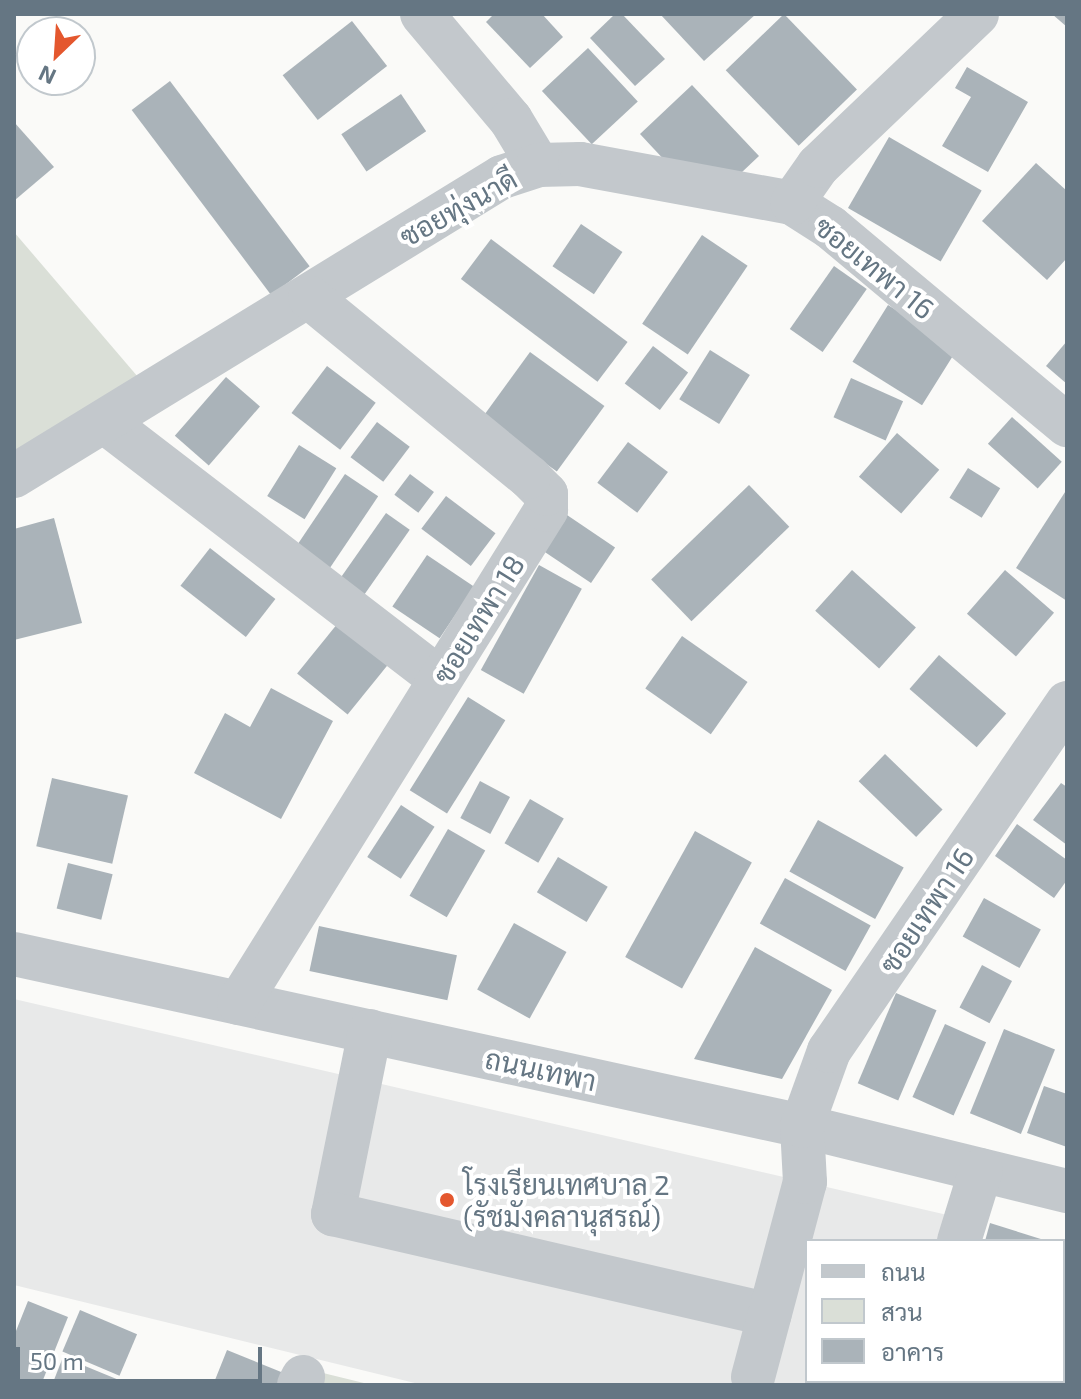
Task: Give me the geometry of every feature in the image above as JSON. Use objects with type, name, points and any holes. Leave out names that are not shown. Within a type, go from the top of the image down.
[{"type":"street","points":[[422,14],[511,120],[538,165]]},
{"type":"street","points":[[792,203],[818,166],[973,16]]},
{"type":"street","name":"ซอยทุ่งนาดี","points":[[14,476],[310,298],[464,196],[538,165],[580,164],[792,203]]},
{"type":"street","name":"ซอยเทพา 16","points":[[792,203],[830,227],[1067,425]]},
{"type":"street","name":"ซอยเทพา 18","points":[[239,1003],[546,510],[546,494],[310,298]]},
{"type":"street","points":[[105,422],[440,679]]},
{"type":"street","name":"ซอยเทพา 16","points":[[802,1126],[829,1051],[1067,703]]},
{"type":"street","name":"ถนนเทพา","points":[[14,954],[802,1126],[1067,1191]]},
{"type":"street","points":[[370,1031],[333,1214],[769,1315]]},
{"type":"street","points":[[753,1377],[805,1182],[802,1126]]},
{"type":"street","points":[[960,1239],[981,1170]]},
{"type":"shaded area","name":"โรงเรียนเทศบาล 2 (รัชมังคลานุสรณ์)","points":[[14,999],[956,1217],[949,1239],[805,1239],[805,1383],[904,1385],[423,1385],[14,1285]]},
{"type":"green space","points":[[14,232],[138,377],[14,451]]},
{"type":"green space","points":[[319,1372],[372,1385],[314,1385]]},
{"type":"building","points":[[494,14],[542,14],[563,37],[530,68],[486,22]]},
{"type":"building","points":[[615,14],[622,14],[665,59],[635,86],[590,38]]},
{"type":"building","points":[[660,14],[756,14],[704,61]]},
{"type":"building","points":[[784,14],[857,90],[799,146],[726,70]]},
{"type":"building","points":[[1052,14],[1067,14],[1067,27]]},
{"type":"building","points":[[352,21],[387,66],[318,120],[283,75]]},
{"type":"building","points":[[588,48],[638,101],[592,144],[542,91]]},
{"type":"building","points":[[967,67],[1028,102],[988,172],[942,146],[971,97],[955,88]]},
{"type":"building","points":[[170,81],[310,266],[271,295],[132,110]]},
{"type":"building","points":[[692,85],[759,156],[741,173],[668,164],[640,134]]},
{"type":"building","points":[[401,94],[426,131],[366,172],[341,134]]},
{"type":"building","points":[[14,122],[54,167],[15,200],[14,198]]},
{"type":"building","points":[[889,137],[982,190],[941,262],[848,208]]},
{"type":"building","points":[[1036,163],[1067,191],[1067,258],[1047,280],[982,221]]},
{"type":"building","points":[[581,224],[622,252],[594,294],[552,266]]},
{"type":"building","points":[[702,235],[748,266],[688,354],[642,324]]},
{"type":"building","points":[[491,239],[628,342],[597,382],[461,279]]},
{"type":"building","points":[[834,266],[867,289],[823,352],[790,329]]},
{"type":"building","points":[[888,305],[958,348],[922,405],[852,362]]},
{"type":"building","points":[[1067,341],[1067,384],[1046,366]]},
{"type":"building","points":[[653,346],[688,372],[660,410],[625,384]]},
{"type":"building","points":[[710,350],[750,375],[719,424],[679,399]]},
{"type":"building","points":[[530,352],[604,406],[557,472],[482,418]]},
{"type":"building","points":[[327,366],[376,403],[340,450],[291,413]]},
{"type":"building","points":[[226,377],[260,407],[209,465],[175,436]]},
{"type":"building","points":[[851,378],[903,401],[886,440],[834,417]]},
{"type":"building","points":[[1012,417],[1062,462],[1038,489],[988,444]]},
{"type":"building","points":[[377,422],[410,447],[383,482],[351,457]]},
{"type":"building","points":[[897,433],[939,470],[901,514],[859,477]]},
{"type":"building","points":[[628,442],[668,472],[637,513],[597,483]]},
{"type":"building","points":[[299,445],[336,468],[305,519],[267,496]]},
{"type":"building","points":[[968,468],[1000,488],[982,518],[949,498]]},
{"type":"building","points":[[345,474],[378,496],[330,568],[296,546]]},
{"type":"building","points":[[410,474],[434,492],[418,513],[394,495]]},
{"type":"building","points":[[749,485],[789,527],[691,621],[651,579]]},
{"type":"building","points":[[1067,489],[1067,601],[1016,568]]},
{"type":"building","points":[[446,496],[496,533],[471,566],[421,529]]},
{"type":"building","points":[[386,513],[410,530],[364,595],[340,579]]},
{"type":"building","points":[[567,515],[615,547],[591,583],[543,551]]},
{"type":"building","points":[[54,518],[82,623],[14,640],[14,529]]},
{"type":"building","points":[[210,548],[275,599],[246,637],[180,586]]},
{"type":"building","points":[[427,555],[474,587],[440,638],[392,606]]},
{"type":"building","points":[[539,565],[582,589],[524,694],[481,670]]},
{"type":"building","points":[[852,570],[916,628],[879,668],[815,611]]},
{"type":"building","points":[[1005,570],[1054,613],[1016,656],[967,614]]},
{"type":"building","points":[[338,623],[389,664],[348,714],[297,674]]},
{"type":"building","points":[[682,636],[748,682],[711,734],[645,688]]},
{"type":"building","points":[[939,655],[1006,713],[977,747],[909,689]]},
{"type":"building","points":[[271,688],[333,721],[281,819],[194,773],[225,713],[250,727]]},
{"type":"building","points":[[468,697],[505,720],[447,814],[410,790]]},
{"type":"building","points":[[885,754],[943,810],[916,837],[859,781]]},
{"type":"building","points":[[52,778],[128,796],[112,864],[36,846]]},
{"type":"building","points":[[480,781],[510,797],[490,834],[460,818]]},
{"type":"building","points":[[1061,783],[1067,787],[1067,845],[1033,820]]},
{"type":"building","points":[[530,799],[564,818],[538,863],[504,843]]},
{"type":"building","points":[[401,805],[435,827],[401,879],[367,857]]},
{"type":"building","points":[[818,820],[904,868],[875,919],[789,872]]},
{"type":"building","points":[[1017,824],[1067,860],[1067,880],[1054,898],[995,856]]},
{"type":"building","points":[[448,829],[485,850],[447,917],[410,896]]},
{"type":"building","points":[[695,831],[752,863],[682,988],[625,957]]},
{"type":"building","points":[[558,857],[608,887],[587,922],[537,892]]},
{"type":"building","points":[[68,863],[113,874],[101,920],[57,909]]},
{"type":"building","points":[[785,878],[871,926],[846,971],[760,923]]},
{"type":"building","points":[[984,898],[1041,930],[1020,968],[963,936]]},
{"type":"building","points":[[514,923],[566,952],[530,1019],[477,989]]},
{"type":"building","points":[[319,926],[457,955],[447,1000],[309,971]]},
{"type":"building","points":[[755,947],[832,990],[782,1079],[694,1059]]},
{"type":"building","points":[[982,965],[1012,981],[989,1023],[959,1007]]},
{"type":"building","points":[[896,993],[937,1010],[898,1100],[858,1083]]},
{"type":"building","points":[[945,1024],[986,1042],[954,1115],[912,1097]]},
{"type":"building","points":[[1004,1029],[1055,1050],[1021,1134],[970,1113]]},
{"type":"building","points":[[1044,1086],[1067,1094],[1067,1147],[1027,1133]]},
{"type":"building","points":[[990,1223],[1041,1239],[986,1239]]},
{"type":"building","points":[[28,1301],[68,1317],[41,1385],[14,1385],[14,1336]]},
{"type":"building","points":[[80,1310],[137,1334],[119,1376],[62,1351]]},
{"type":"building","points":[[227,1350],[291,1376],[287,1385],[213,1385]]},
{"type":"building","points":[[63,1357],[119,1380],[117,1385],[52,1385]]},
{"type":"place","name":"โรงเรียนเทศบาล 2 (รัชมังคลานุสรณ์)","points":[[447,1200]]}]
